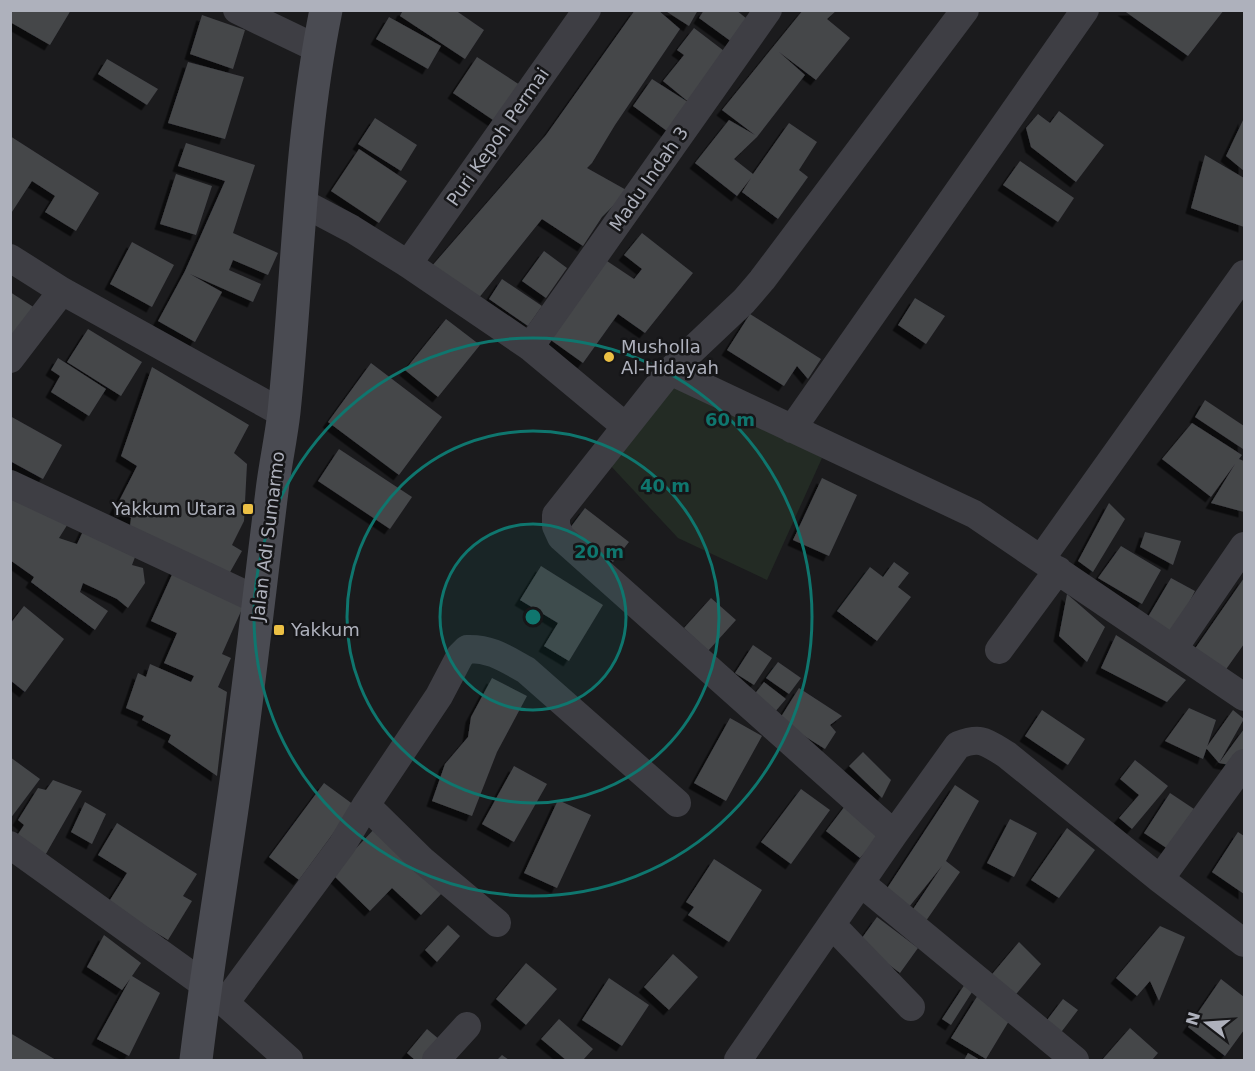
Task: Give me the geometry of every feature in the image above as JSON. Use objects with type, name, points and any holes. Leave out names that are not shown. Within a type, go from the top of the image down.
[{"type":"main road","name":"Jalan Adi Sumarmo","points":[[196,1060],[215,994],[236,782],[260,601],[272,488],[284,414],[299,201],[318,49],[326,10]]},
{"type":"street","points":[[237,10],[318,49]]},
{"type":"street","name":"Puri Kepoh Permai","points":[[408,264],[587,10]]},
{"type":"street","name":"Madu Indah 3","points":[[530,347],[768,10]]},
{"type":"street","points":[[894,834],[561,537],[556,526],[556,514],[670,371],[744,301],[762,280],[965,10]]},
{"type":"street","points":[[792,429],[1085,10]]},
{"type":"street","points":[[299,201],[352,229],[408,264],[530,347],[625,426]]},
{"type":"street","points":[[10,258],[62,291],[284,414]]},
{"type":"street","points":[[999,650],[1049,565],[1245,274]]},
{"type":"street","points":[[10,359],[62,291]]},
{"type":"street","points":[[670,371],[974,514],[1245,696]]},
{"type":"street","points":[[10,484],[260,601]]},
{"type":"street","points":[[1174,648],[1245,546]]},
{"type":"street","points":[[215,994],[342,845],[439,696],[460,656],[467,650],[474,649],[498,654],[526,670],[677,803]]},
{"type":"street","points":[[747,1056],[894,834],[958,746],[973,740],[987,743],[1007,755],[1160,879],[1245,943]]},
{"type":"street","points":[[1160,879],[1245,764]]},
{"type":"street","points":[[366,805],[422,860],[497,923]]},
{"type":"street","points":[[10,845],[215,994],[289,1060]]},
{"type":"street","points":[[861,883],[1075,1060]]},
{"type":"street","points":[[832,925],[911,1007]]},
{"type":"street","points":[[436,1060],[467,1026]]},
{"type":"shaded area","points":[[677,380],[822,458],[767,580],[678,538],[609,464]]},
{"type":"building","points":[[10,10],[71,10],[50,45],[10,22]]},
{"type":"building","points":[[403,10],[455,10],[484,30],[465,59],[400,16]]},
{"type":"building","points":[[635,10],[658,10],[680,29],[587,168],[628,191],[602,217],[583,246],[542,219],[474,304],[431,267],[546,135]]},
{"type":"building","points":[[664,10],[698,10],[689,26]]},
{"type":"building","points":[[704,10],[736,10],[752,23],[736,45],[699,18]]},
{"type":"building","points":[[803,10],[837,10],[827,19],[850,38],[816,80],[779,52],[805,75],[757,137],[734,159],[753,174],[789,123],[817,142],[799,170],[808,177],[778,219],[742,192],[751,178],[737,196],[695,163],[729,120],[755,135],[722,110]]},
{"type":"building","points":[[1123,10],[1224,10],[1188,56]]},
{"type":"building","points":[[202,15],[245,30],[233,69],[190,54]]},
{"type":"building","points":[[389,17],[441,46],[428,69],[376,39]]},
{"type":"building","points":[[694,28],[728,54],[691,104],[663,81],[684,55],[677,50]]},
{"type":"building","points":[[477,57],[520,85],[496,122],[453,93]]},
{"type":"building","points":[[107,59],[158,89],[147,105],[98,74]]},
{"type":"building","points":[[188,62],[244,77],[225,139],[168,123]]},
{"type":"building","points":[[652,79],[691,104],[671,134],[633,106]]},
{"type":"building","points":[[1059,111],[1104,145],[1076,182],[1031,147],[1026,128],[1038,114],[1050,123]]},
{"type":"building","points":[[375,118],[417,145],[401,171],[358,144]]},
{"type":"building","points":[[1244,118],[1244,171],[1226,156]]},
{"type":"building","points":[[10,136],[99,193],[76,231],[45,212],[55,196],[32,181],[10,215]]},
{"type":"building","points":[[186,143],[255,165],[233,233],[278,253],[268,275],[233,260],[229,270],[261,284],[253,302],[190,274],[222,292],[195,342],[158,321],[185,271],[225,181],[178,166]]},
{"type":"building","points":[[359,149],[407,181],[379,223],[331,191]]},
{"type":"building","points":[[1205,155],[1244,178],[1244,227],[1191,208]]},
{"type":"building","points":[[1020,161],[1074,198],[1058,222],[1003,185]]},
{"type":"building","points":[[176,174],[212,186],[196,235],[160,224]]},
{"type":"building","points":[[642,233],[693,273],[645,333],[618,314],[583,363],[548,338],[604,259],[634,279],[642,269],[624,255]]},
{"type":"building","points":[[132,242],[174,265],[152,307],[110,284]]},
{"type":"building","points":[[544,251],[567,268],[546,298],[522,281]]},
{"type":"building","points":[[502,279],[542,306],[528,326],[489,299]]},
{"type":"building","points":[[10,292],[35,308],[10,347]]},
{"type":"building","points":[[915,298],[945,316],[926,344],[898,325]]},
{"type":"building","points":[[750,314],[821,359],[808,379],[797,366],[784,386],[727,350]]},
{"type":"building","points":[[446,319],[480,345],[438,397],[405,370]]},
{"type":"building","points":[[88,329],[142,362],[121,396],[67,362]]},
{"type":"building","points":[[58,358],[106,389],[89,416],[51,392],[60,376],[51,370]]},
{"type":"building","points":[[371,363],[442,417],[399,475],[328,422]]},
{"type":"building","points":[[152,367],[249,425],[234,453],[247,464],[244,521],[232,545],[242,551],[225,581],[129,534],[131,518],[115,509],[137,466],[121,456]]},
{"type":"building","points":[[1205,400],[1244,426],[1243,449],[1195,417]]},
{"type":"building","points":[[10,416],[62,445],[43,479],[10,461]]},
{"type":"building","points":[[1192,423],[1242,455],[1239,459],[1244,461],[1244,512],[1211,503],[1235,464],[1211,497],[1162,459]]},
{"type":"building","points":[[339,449],[412,497],[390,529],[318,481]]},
{"type":"building","points":[[822,478],[857,495],[829,556],[793,540]]},
{"type":"building","points":[[13,496],[71,519],[59,538],[77,544],[85,527],[137,552],[132,565],[143,568],[145,583],[128,608],[117,599],[83,583],[80,592],[108,611],[95,630],[31,582],[34,577],[10,560],[10,500]]},
{"type":"building","points":[[1109,503],[1125,519],[1093,572],[1078,561]]},
{"type":"building","points":[[585,508],[629,542],[613,562],[570,528]]},
{"type":"building","points":[[1145,532],[1181,541],[1173,565],[1140,547]]},
{"type":"building","points":[[1121,546],[1161,570],[1142,604],[1098,578]]},
{"type":"building","points":[[894,562],[909,573],[898,587],[911,597],[877,641],[837,611],[870,567],[883,577]]},
{"type":"building","points":[[541,566],[603,605],[569,661],[544,646],[558,623],[520,600]]},
{"type":"building","points":[[175,568],[246,600],[222,654],[231,658],[218,687],[227,692],[217,776],[168,742],[171,735],[142,720],[144,716],[126,708],[138,673],[146,677],[150,664],[191,682],[194,676],[164,663],[177,633],[151,621]]},
{"type":"building","points":[[1171,578],[1195,591],[1173,634],[1145,622]]},
{"type":"building","points":[[1244,578],[1244,644],[1222,675],[1194,650]]},
{"type":"building","points":[[1067,594],[1105,627],[1087,662],[1059,636]]},
{"type":"building","points":[[711,598],[736,620],[708,651],[684,628]]},
{"type":"building","points":[[24,606],[64,639],[25,692],[10,680],[10,624]]},
{"type":"building","points":[[1116,635],[1186,680],[1167,702],[1101,668]]},
{"type":"building","points":[[753,645],[772,658],[754,685],[735,673]]},
{"type":"building","points":[[778,662],[801,678],[789,694],[766,678]]},
{"type":"building","points":[[492,678],[527,696],[497,752],[472,816],[432,801],[445,764],[468,737],[471,717]]},
{"type":"building","points":[[764,682],[786,699],[774,713],[753,696]]},
{"type":"building","points":[[799,688],[842,716],[830,725],[836,732],[825,749],[779,720]]},
{"type":"building","points":[[1189,708],[1216,720],[1203,759],[1165,741]]},
{"type":"building","points":[[1042,710],[1085,739],[1068,765],[1025,736]]},
{"type":"building","points":[[1233,710],[1244,719],[1219,763],[1206,748]]},
{"type":"building","points":[[730,718],[762,736],[726,801],[694,783]]},
{"type":"building","points":[[1244,729],[1244,753],[1235,766],[1219,763]]},
{"type":"building","points":[[863,752],[891,780],[882,798],[849,766]]},
{"type":"building","points":[[10,757],[40,779],[10,819]]},
{"type":"building","points":[[1135,760],[1168,786],[1132,829],[1119,818],[1139,795],[1120,779]]},
{"type":"building","points":[[514,766],[547,784],[514,842],[482,824]]},
{"type":"building","points":[[53,780],[82,791],[43,859],[14,840],[24,825],[18,820],[38,788],[46,790]]},
{"type":"building","points":[[324,783],[354,805],[299,880],[269,857]]},
{"type":"building","points":[[955,785],[979,801],[946,861],[960,872],[921,928],[907,918],[942,866],[905,912],[882,896]]},
{"type":"building","points":[[801,789],[830,810],[791,864],[761,842]]},
{"type":"building","points":[[1170,793],[1194,809],[1168,849],[1144,833]]},
{"type":"building","points":[[558,800],[591,815],[557,888],[524,873]]},
{"type":"building","points":[[85,802],[106,814],[92,844],[71,832]]},
{"type":"building","points":[[848,802],[882,834],[860,858],[826,831]]},
{"type":"building","points":[[1010,819],[1037,833],[1014,877],[987,863]]},
{"type":"building","points":[[117,823],[197,874],[183,896],[192,901],[168,940],[108,903],[127,873],[98,855]]},
{"type":"building","points":[[376,827],[443,892],[421,915],[392,888],[370,911],[332,874]]},
{"type":"building","points":[[1067,828],[1095,850],[1059,898],[1031,880]]},
{"type":"building","points":[[1238,832],[1244,836],[1244,894],[1212,872]]},
{"type":"building","points":[[714,859],[762,890],[729,942],[688,915],[694,907],[686,902]]},
{"type":"building","points":[[877,917],[918,948],[900,973],[859,942]]},
{"type":"building","points":[[448,925],[460,936],[437,962],[425,950]]},
{"type":"building","points":[[1160,926],[1185,937],[1159,1001],[1150,981],[1137,996],[1116,978]]},
{"type":"building","points":[[104,935],[141,963],[132,976],[160,993],[129,1056],[97,1039],[130,979],[122,990],[87,967]]},
{"type":"building","points":[[1019,942],[1041,964],[1012,999],[988,979]]},
{"type":"building","points":[[673,954],[698,977],[669,1010],[644,987]]},
{"type":"building","points":[[526,963],[557,989],[526,1025],[496,999]]},
{"type":"building","points":[[609,978],[649,1005],[622,1046],[582,1020]]},
{"type":"building","points":[[1221,979],[1244,997],[1244,1030],[1225,1056],[1188,1027]]},
{"type":"building","points":[[965,984],[974,989],[951,1025],[942,1019]]},
{"type":"building","points":[[978,995],[1012,1016],[986,1059],[951,1038]]},
{"type":"building","points":[[1063,999],[1078,1010],[1059,1035],[1044,1024]]},
{"type":"building","points":[[559,1019],[593,1049],[583,1060],[566,1060],[541,1039]]},
{"type":"building","points":[[1130,1028],[1158,1053],[1152,1060],[1102,1060]]},
{"type":"building","points":[[427,1029],[440,1040],[423,1060],[415,1060],[407,1053]]},
{"type":"building","points":[[10,1033],[56,1060],[10,1060]]},
{"type":"building","points":[[968,1053],[980,1060],[964,1060]]},
{"type":"building","points":[[502,1055],[509,1060],[497,1060]]},
{"type":"place","name":"Musholla Al-Hidayah","points":[[609,357]]},
{"type":"place","name":"Yakkum Utara","points":[[248,509]]},
{"type":"place","name":"Yakkum","points":[[279,630]]}]
